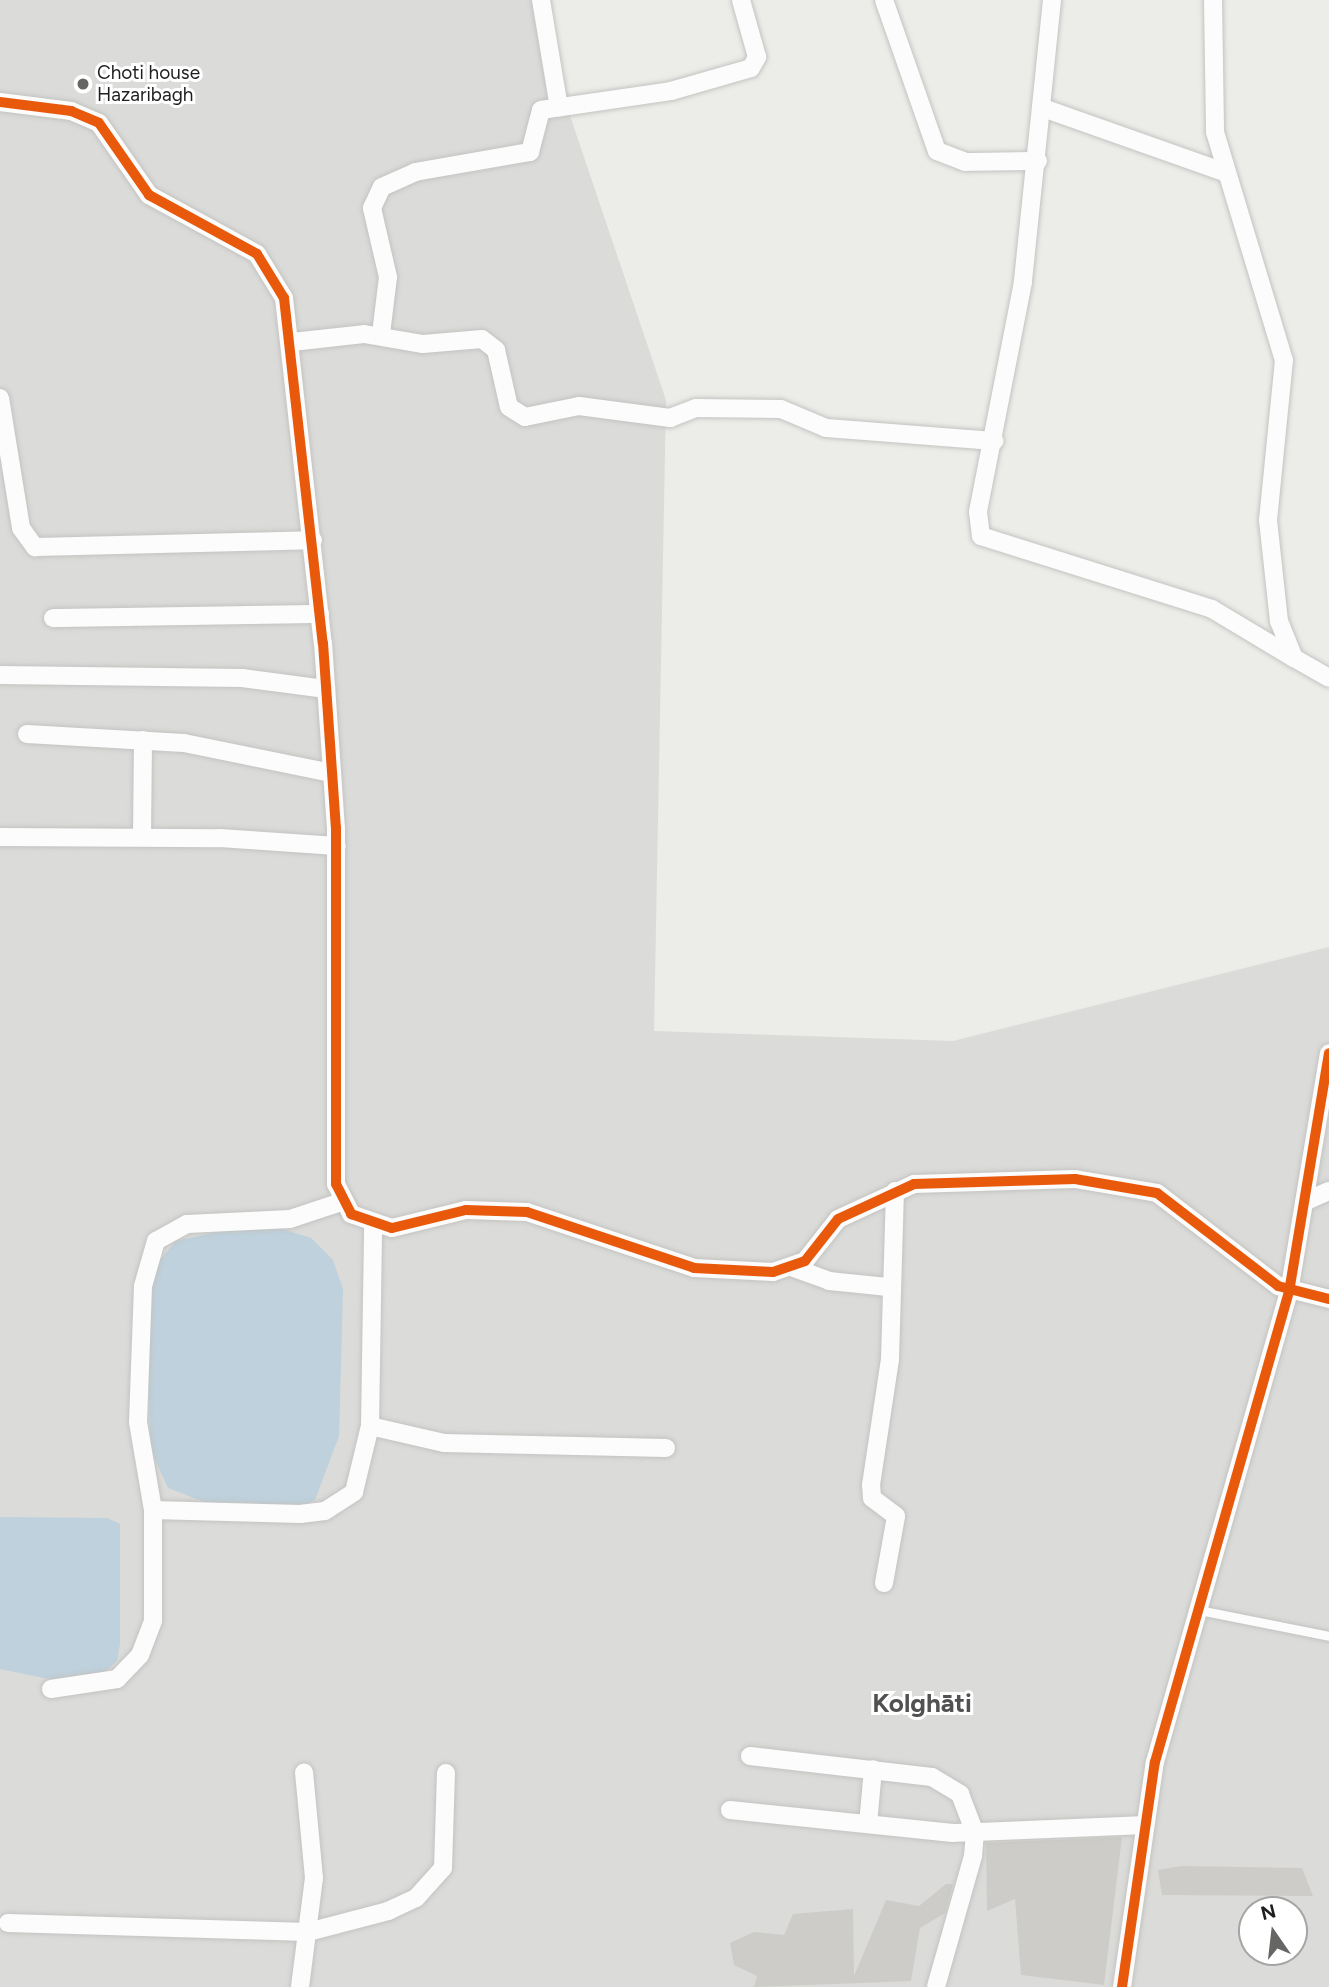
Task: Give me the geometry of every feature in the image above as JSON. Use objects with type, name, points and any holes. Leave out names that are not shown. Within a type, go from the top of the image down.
[{"type":"street","points":[[541,0],[559,107]]},
{"type":"street","points":[[381,334],[388,277],[373,197],[395,178],[415,172],[530,152],[536,114],[559,107],[671,91],[751,68],[757,57],[741,0]]},
{"type":"street","points":[[884,0],[937,151],[965,162],[1038,161]]},
{"type":"street","points":[[1052,0],[1038,161],[995,441],[978,512],[981,536],[1212,609],[1329,678]]},
{"type":"street","points":[[1213,0],[1212,76],[1224,172],[1283,360],[1268,520],[1279,621],[1294,658]]},
{"type":"street","points":[[0,102],[71,111],[99,123],[149,195],[268,263],[284,298],[292,342],[313,540],[337,846],[335,1155],[341,1202],[373,1226],[392,1228],[492,1208],[527,1212],[694,1268],[794,1268],[829,1281],[888,1287]]},
{"type":"street","points":[[1043,108],[1224,172]]},
{"type":"street","points":[[292,342],[381,334],[423,344],[492,342],[509,407],[525,417],[579,405],[670,418],[696,408],[781,409],[826,428],[995,441]]},
{"type":"street","points":[[0,398],[21,528],[35,547],[313,540]]},
{"type":"street","points":[[53,618],[320,614]]},
{"type":"street","points":[[0,675],[242,678],[326,689]]},
{"type":"street","points":[[27,734],[206,746],[332,774]]},
{"type":"street","points":[[142,836],[143,740]]},
{"type":"street","points":[[0,837],[142,836],[337,846]]},
{"type":"street","points":[[1122,1987],[1143,1825],[1199,1610],[1289,1292],[1329,1053]]},
{"type":"street","points":[[794,1268],[838,1219],[895,1191],[946,1178],[1075,1179],[1132,1186],[1176,1203],[1289,1292],[1329,1299]]},
{"type":"street","points":[[884,1583],[896,1516],[872,1498],[871,1485],[890,1359],[888,1287],[895,1191]]},
{"type":"street","points":[[1304,1202],[1329,1191]]},
{"type":"street","points":[[51,1689],[117,1679],[141,1655],[153,1620],[153,1510],[138,1422],[143,1286],[156,1241],[187,1224],[290,1219],[341,1202]]},
{"type":"street","points":[[153,1510],[325,1511],[354,1492],[370,1426],[373,1226]]},
{"type":"street","points":[[370,1426],[444,1443],[666,1448]]},
{"type":"street","points":[[750,1756],[873,1769],[948,1783],[965,1801],[975,1833],[969,1877],[936,1987]]},
{"type":"street","points":[[867,1824],[873,1769]]},
{"type":"street","points":[[300,1987],[314,1878],[304,1772]]},
{"type":"street","points":[[8,1923],[308,1932],[388,1911],[435,1882],[447,1850],[446,1773]]},
{"type":"street","points":[[730,1810],[975,1833],[1143,1825]]},
{"type":"lane","points":[[1199,1610],[1329,1636]]},
{"type":"shaded area","points":[[0,0],[531,0],[666,400],[654,1031],[953,1041],[1329,947],[1329,1987],[0,1987]]},
{"type":"water","points":[[240,1227],[276,1227],[311,1238],[333,1260],[343,1289],[339,1436],[315,1500],[301,1506],[207,1503],[168,1488],[151,1450],[147,1336],[155,1266],[176,1241]]},
{"type":"water","points":[[0,1517],[107,1518],[120,1524],[120,1644],[117,1661],[102,1674],[49,1679],[0,1669]]},
{"type":"building","points":[[1122,1837],[1104,1985],[1021,1975],[1015,1899],[987,1911],[986,1843]]},
{"type":"building","points":[[1181,1866],[1302,1868],[1313,1896],[1162,1895],[1158,1870]]},
{"type":"building","points":[[946,1884],[953,1884],[945,1913],[920,1928],[911,1981],[754,1987],[757,1976],[734,1965],[730,1943],[754,1932],[784,1935],[793,1914],[853,1909],[854,1976],[886,1900],[919,1906]]},
{"type":"cycle path","points":[[0,102],[71,111],[99,123],[149,195],[257,254],[284,298],[323,643],[336,828],[336,1184],[351,1214],[392,1228],[466,1210],[527,1212],[694,1268],[773,1272],[805,1261],[838,1219],[914,1184],[1075,1179],[1157,1193],[1278,1286],[1329,1299]]},
{"type":"cycle path","points":[[1122,1987],[1155,1762],[1289,1292],[1329,1053]]},
{"type":"place","name":"Choti house Hazaribagh","points":[[83,84]]},
{"type":"district","name":"Kolghāti","points":[[922,1704]]}]
